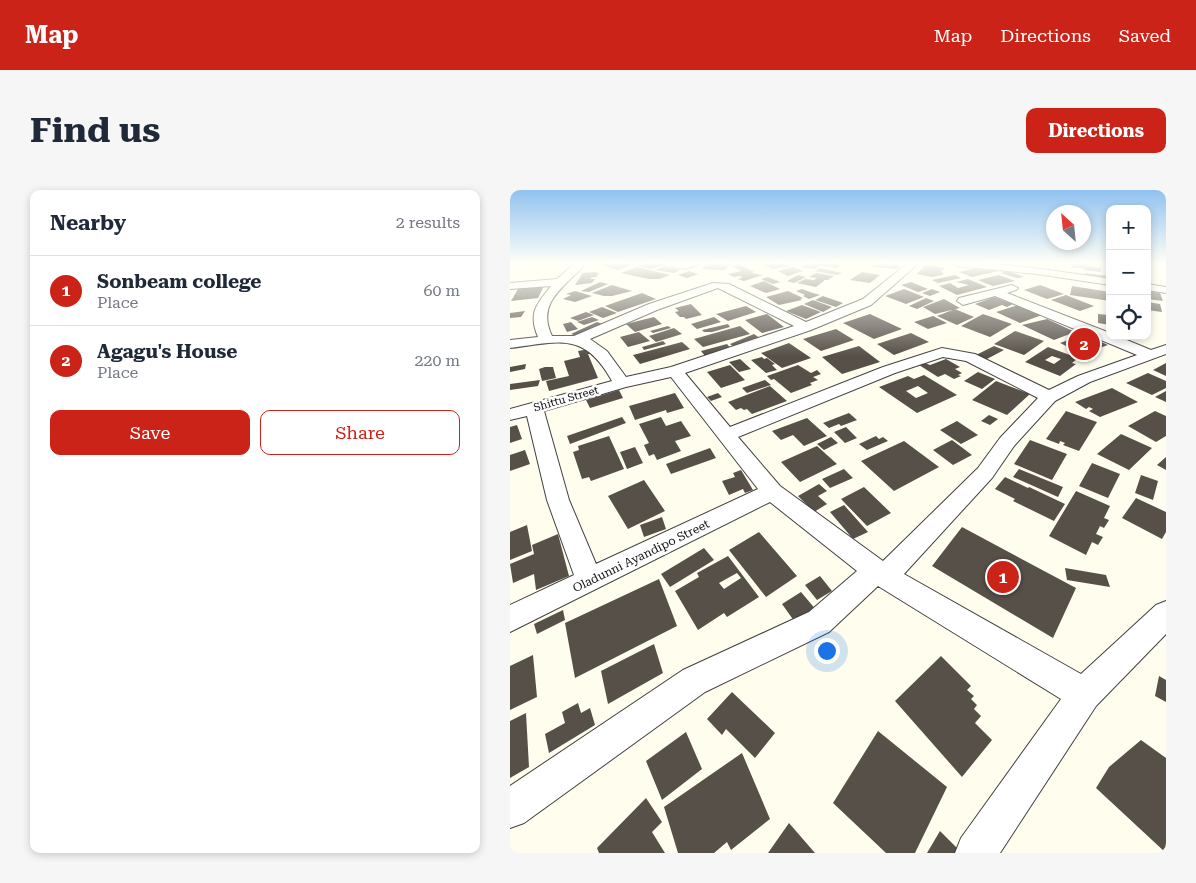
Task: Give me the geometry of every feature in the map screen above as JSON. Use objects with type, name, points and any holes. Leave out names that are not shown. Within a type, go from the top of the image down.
[{"type":"street","points":[[547,341],[539,319],[540,309],[551,294]]},
{"type":"street","points":[[576,340],[653,307],[693,294]]},
{"type":"street","points":[[741,294],[806,327]]},
{"type":"street","name":"Shittu Street","points":[[510,415],[622,383],[675,371],[806,327],[867,302],[877,294]]},
{"type":"street","points":[[963,301],[993,294]]},
{"type":"street","points":[[1000,294],[1158,352]]},
{"type":"street","points":[[510,344],[576,340],[585,342],[601,353],[622,383]]},
{"type":"street","points":[[726,435],[889,370],[942,352],[970,357],[1049,397]]},
{"type":"street","points":[[510,809],[694,681],[819,622],[880,574],[985,473],[1007,442],[1049,397],[1084,379],[1158,352]]},
{"type":"street","points":[[675,371],[772,492],[880,574],[1084,694]]},
{"type":"street","points":[[534,408],[558,500],[590,581]]},
{"type":"street","name":"Oladunni Ayandipo Street","points":[[510,619],[772,492]]},
{"type":"street","points":[[976,853],[1084,694],[1166,614]]},
{"type":"building","points":[[515,294],[540,294],[538,298],[511,301]]},
{"type":"building","points":[[566,294],[585,294],[592,296],[575,302],[563,299],[571,295]]},
{"type":"building","points":[[596,294],[620,294],[612,296]]},
{"type":"building","points":[[639,294],[656,299],[618,312],[605,306]]},
{"type":"building","points":[[777,294],[794,294],[803,298],[800,299],[802,300],[779,305],[766,297]]},
{"type":"building","points":[[803,294],[820,295],[809,299],[803,296],[805,295]]},
{"type":"building","points":[[891,294],[916,294],[924,297],[906,304],[885,296]]},
{"type":"building","points":[[1034,294],[1064,294],[1047,299]]},
{"type":"building","points":[[1106,294],[1106,300],[1070,295]]},
{"type":"building","points":[[1151,294],[1160,294],[1163,301],[1151,300]]},
{"type":"building","points":[[1066,295],[1094,306],[1080,311],[1051,300]]},
{"type":"building","points":[[823,296],[843,303],[836,307],[815,300]]},
{"type":"building","points":[[994,297],[1013,304],[1007,307],[1002,305],[989,310],[975,304]]},
{"type":"building","points":[[926,298],[934,301],[917,309],[909,306]]},
{"type":"building","points":[[944,299],[960,308],[935,314],[923,307]]},
{"type":"building","points":[[813,300],[832,307],[823,312],[804,304]]},
{"type":"building","points":[[1151,303],[1160,304],[1162,312],[1151,311]]},
{"type":"building","points":[[691,304],[702,315],[686,319],[680,317],[675,312],[679,311],[675,308]]},
{"type":"building","points":[[802,305],[821,312],[806,319],[786,311]]},
{"type":"building","points":[[1018,305],[1042,315],[1020,323],[996,312]]},
{"type":"building","points":[[746,306],[756,312],[728,321],[716,314]]},
{"type":"building","points":[[602,307],[617,313],[603,318],[589,312]]},
{"type":"building","points":[[955,309],[974,317],[957,325],[937,316]]},
{"type":"building","points":[[525,311],[521,317],[510,318],[510,313]]},
{"type":"building","points":[[586,312],[594,315],[578,321],[570,318]]},
{"type":"building","points":[[767,314],[784,327],[762,333],[745,320]]},
{"type":"building","points":[[870,314],[902,329],[874,339],[843,323]]},
{"type":"building","points":[[983,314],[1012,324],[990,337],[961,326]]},
{"type":"building","points":[[1098,314],[1106,315],[1106,324],[1098,323]]},
{"type":"building","points":[[933,316],[947,323],[928,329],[914,322]]},
{"type":"building","points":[[592,317],[599,320],[584,325],[577,322]]},
{"type":"building","points":[[654,317],[662,324],[635,332],[626,324]]},
{"type":"building","points":[[714,317],[721,322],[697,329],[691,324]]},
{"type":"building","points":[[1047,319],[1075,332],[1054,340],[1022,325]]},
{"type":"building","points":[[571,322],[578,329],[567,332],[563,324]]},
{"type":"building","points":[[597,322],[603,324],[577,336],[571,334]]},
{"type":"building","points":[[728,324],[730,327],[712,332],[704,332],[702,330]]},
{"type":"building","points":[[668,326],[671,328],[653,333],[650,331]]},
{"type":"building","points":[[740,326],[750,334],[703,347],[694,339]]},
{"type":"building","points":[[674,328],[682,334],[656,342],[649,336]]},
{"type":"building","points":[[836,329],[854,340],[821,351],[803,339]]},
{"type":"building","points":[[1015,331],[1044,341],[1024,355],[994,344]]},
{"type":"building","points":[[639,332],[650,341],[628,347],[620,337]]},
{"type":"building","points":[[911,333],[929,342],[894,355],[877,344]]},
{"type":"building","points":[[754,334],[761,339],[734,347],[730,344]]},
{"type":"building","points":[[1084,334],[1108,345],[1083,354],[1060,343]]},
{"type":"building","points":[[663,341],[666,344],[644,350],[642,347]]},
{"type":"building","points":[[682,342],[690,349],[640,364],[633,355]]},
{"type":"building","points":[[789,343],[811,358],[782,368],[761,353]]},
{"type":"building","points":[[727,344],[731,349],[705,356],[701,351]]},
{"type":"building","points":[[859,346],[880,362],[842,374],[822,357]]},
{"type":"building","points":[[994,346],[1004,350],[985,360],[976,355]]},
{"type":"building","points":[[1048,347],[1078,358],[1072,363],[1076,364],[1060,376],[1025,362]],"holes":[[[1052,356],[1061,359],[1054,364],[1045,360]]]},
{"type":"building","points":[[589,349],[591,354],[588,354],[598,378],[549,391],[546,381],[569,376],[564,361],[580,357],[578,351]]},
{"type":"building","points":[[762,357],[775,364],[772,365],[777,370],[766,373],[751,360]]},
{"type":"building","points":[[740,359],[751,369],[739,372],[729,362]]},
{"type":"building","points":[[946,359],[960,367],[955,369],[962,373],[958,375],[961,376],[954,379],[945,374],[938,377],[919,365],[925,363],[930,365]]},
{"type":"building","points":[[1166,363],[1166,376],[1153,370]]},
{"type":"building","points":[[526,364],[525,369],[510,372],[510,367]]},
{"type":"building","points":[[730,365],[745,380],[721,388],[707,372]]},
{"type":"building","points":[[798,365],[811,373],[817,370],[821,374],[813,377],[818,380],[810,383],[812,385],[791,393],[774,379],[771,380],[767,376]]},
{"type":"building","points":[[553,367],[556,378],[542,381],[539,369]]},
{"type":"building","points":[[978,372],[995,379],[982,389],[964,381]]},
{"type":"building","points":[[1148,373],[1166,381],[1166,388],[1152,395],[1126,383]]},
{"type":"building","points":[[924,375],[957,395],[917,413],[879,387],[908,376],[914,379]],"holes":[[[918,386],[928,393],[916,398],[906,391]]]},
{"type":"building","points":[[540,380],[538,386],[510,390],[510,384]]},
{"type":"building","points":[[765,380],[771,385],[747,393],[742,388]]},
{"type":"building","points":[[996,381],[1030,394],[1007,415],[972,400]]},
{"type":"building","points":[[770,386],[787,401],[752,414],[747,409],[741,408],[736,410],[728,402]]},
{"type":"building","points":[[1112,388],[1138,402],[1100,417],[1089,411],[1093,409],[1089,407],[1086,409],[1075,402]]},
{"type":"building","points":[[619,390],[623,398],[590,408],[586,400]]},
{"type":"building","points":[[1166,391],[1166,402],[1155,397]]},
{"type":"building","points":[[675,393],[684,408],[667,413],[666,410],[635,420],[629,406]]},
{"type":"building","points":[[718,393],[722,397],[711,401],[707,397]]},
{"type":"building","points":[[1066,411],[1097,422],[1079,451],[1063,445],[1065,443],[1060,441],[1059,444],[1046,439]]},
{"type":"building","points":[[1155,411],[1166,416],[1166,436],[1156,442],[1128,426]]},
{"type":"building","points":[[849,413],[857,420],[829,428],[823,423]]},
{"type":"building","points":[[989,415],[998,419],[990,425],[981,421]]},
{"type":"building","points":[[622,417],[626,423],[570,444],[567,436]]},
{"type":"building","points":[[661,417],[666,426],[681,421],[691,436],[675,441],[681,451],[657,460],[654,454],[649,456],[644,445],[649,443],[639,424]]},
{"type":"building","points":[[807,418],[827,436],[804,446],[793,435],[781,440],[772,431]]},
{"type":"building","points":[[957,421],[978,435],[961,444],[940,430]]},
{"type":"building","points":[[517,425],[522,439],[510,443],[510,427]]},
{"type":"building","points":[[846,427],[857,438],[845,443],[834,432]]},
{"type":"building","points":[[1121,434],[1152,448],[1129,470],[1097,454]]},
{"type":"building","points":[[609,436],[624,469],[591,481],[589,477],[582,479],[573,452],[579,450],[578,446]]},
{"type":"building","points":[[876,436],[879,439],[883,437],[888,441],[867,450],[859,444]]},
{"type":"building","points":[[831,437],[838,443],[824,450],[817,444]]},
{"type":"building","points":[[952,440],[972,455],[953,465],[933,450]]},
{"type":"building","points":[[1030,440],[1067,454],[1052,480],[1014,464]]},
{"type":"building","points":[[904,441],[939,467],[894,491],[861,461]]},
{"type":"building","points":[[817,446],[837,464],[800,482],[781,462]]},
{"type":"building","points":[[635,447],[643,463],[627,469],[620,452]]},
{"type":"building","points":[[710,448],[716,458],[671,474],[666,464]]},
{"type":"building","points":[[525,450],[530,464],[510,471],[510,455]]},
{"type":"building","points":[[1166,457],[1166,470],[1157,465]]},
{"type":"building","points":[[1092,463],[1120,474],[1108,498],[1079,486]]},
{"type":"building","points":[[844,469],[853,478],[830,488],[822,479]]},
{"type":"building","points":[[1019,469],[1063,487],[1058,497],[1013,477]]},
{"type":"building","points":[[741,470],[753,490],[745,493],[743,489],[729,495],[722,481],[735,477],[733,473]]},
{"type":"building","points":[[1141,475],[1158,481],[1153,500],[1135,493]]},
{"type":"building","points":[[1005,477],[1065,504],[1054,521],[1013,501],[1015,499],[995,489]]},
{"type":"building","points":[[644,480],[665,511],[628,529],[608,496]]},
{"type":"building","points":[[819,484],[827,491],[818,496],[827,504],[814,512],[798,496]]},
{"type":"building","points":[[864,487],[891,513],[867,526],[841,499]]},
{"type":"building","points":[[1076,491],[1110,506],[1104,518],[1109,520],[1104,528],[1100,526],[1096,534],[1103,537],[1098,545],[1092,542],[1086,555],[1049,536]]},
{"type":"building","points":[[1136,498],[1166,512],[1166,532],[1162,539],[1122,518]]},
{"type":"building","points":[[844,505],[868,532],[853,539],[830,512]]},
{"type":"building","points":[[662,517],[666,529],[644,537],[640,525]]},
{"type":"building","points":[[527,525],[532,551],[510,560],[510,532]]},
{"type":"building","points":[[962,527],[1076,588],[1053,638],[932,566]]},
{"type":"building","points":[[759,532],[797,576],[766,597],[729,550]]},
{"type":"building","points":[[558,534],[569,576],[536,590],[534,574],[513,583],[510,564],[534,554],[532,545]]},
{"type":"building","points":[[704,548],[714,560],[670,587],[661,574]]},
{"type":"building","points":[[728,556],[759,597],[727,617],[724,613],[698,630],[675,591],[699,577],[697,573]],"holes":[[[737,573],[741,578],[724,589],[719,583]]]},
{"type":"building","points":[[1065,568],[1106,575],[1110,587],[1067,580]]},
{"type":"building","points":[[820,576],[832,591],[817,600],[805,585]]},
{"type":"building","points":[[659,579],[677,626],[575,678],[565,623]]},
{"type":"building","points":[[801,592],[817,611],[797,625],[782,604]]},
{"type":"building","points":[[563,610],[565,620],[537,634],[534,624]]},
{"type":"building","points":[[654,644],[663,673],[608,704],[601,671]]},
{"type":"building","points":[[533,655],[537,697],[510,710],[510,666]]},
{"type":"building","points":[[941,656],[971,686],[967,690],[974,696],[971,699],[977,705],[974,709],[981,716],[975,723],[992,740],[962,777],[895,701]]},
{"type":"building","points":[[1159,676],[1166,680],[1166,702],[1155,696]]},
{"type":"building","points":[[732,692],[775,733],[755,758],[726,729],[722,735],[707,719]]},
{"type":"building","points":[[578,703],[581,713],[590,708],[595,725],[549,753],[545,734],[565,723],[562,712]]},
{"type":"building","points":[[526,713],[529,767],[510,778],[510,721]]},
{"type":"building","points":[[878,731],[947,787],[915,853],[886,853],[833,803]]},
{"type":"building","points":[[686,732],[702,769],[662,800],[646,761]]},
{"type":"building","points":[[1141,740],[1166,758],[1166,853],[1096,788],[1109,767]]},
{"type":"building","points":[[742,753],[770,819],[731,850],[727,842],[714,853],[678,853],[664,807]]},
{"type":"building","points":[[646,798],[662,822],[652,832],[665,853],[599,853],[597,848]]},
{"type":"building","points":[[789,823],[815,853],[768,853]]},
{"type":"building","points":[[940,831],[957,848],[955,853],[927,853]]},
{"type":"place","name":"Agagu's House","points":[[1084,344]]},
{"type":"place","name":"Sonbeam college","points":[[1003,577]]}]
